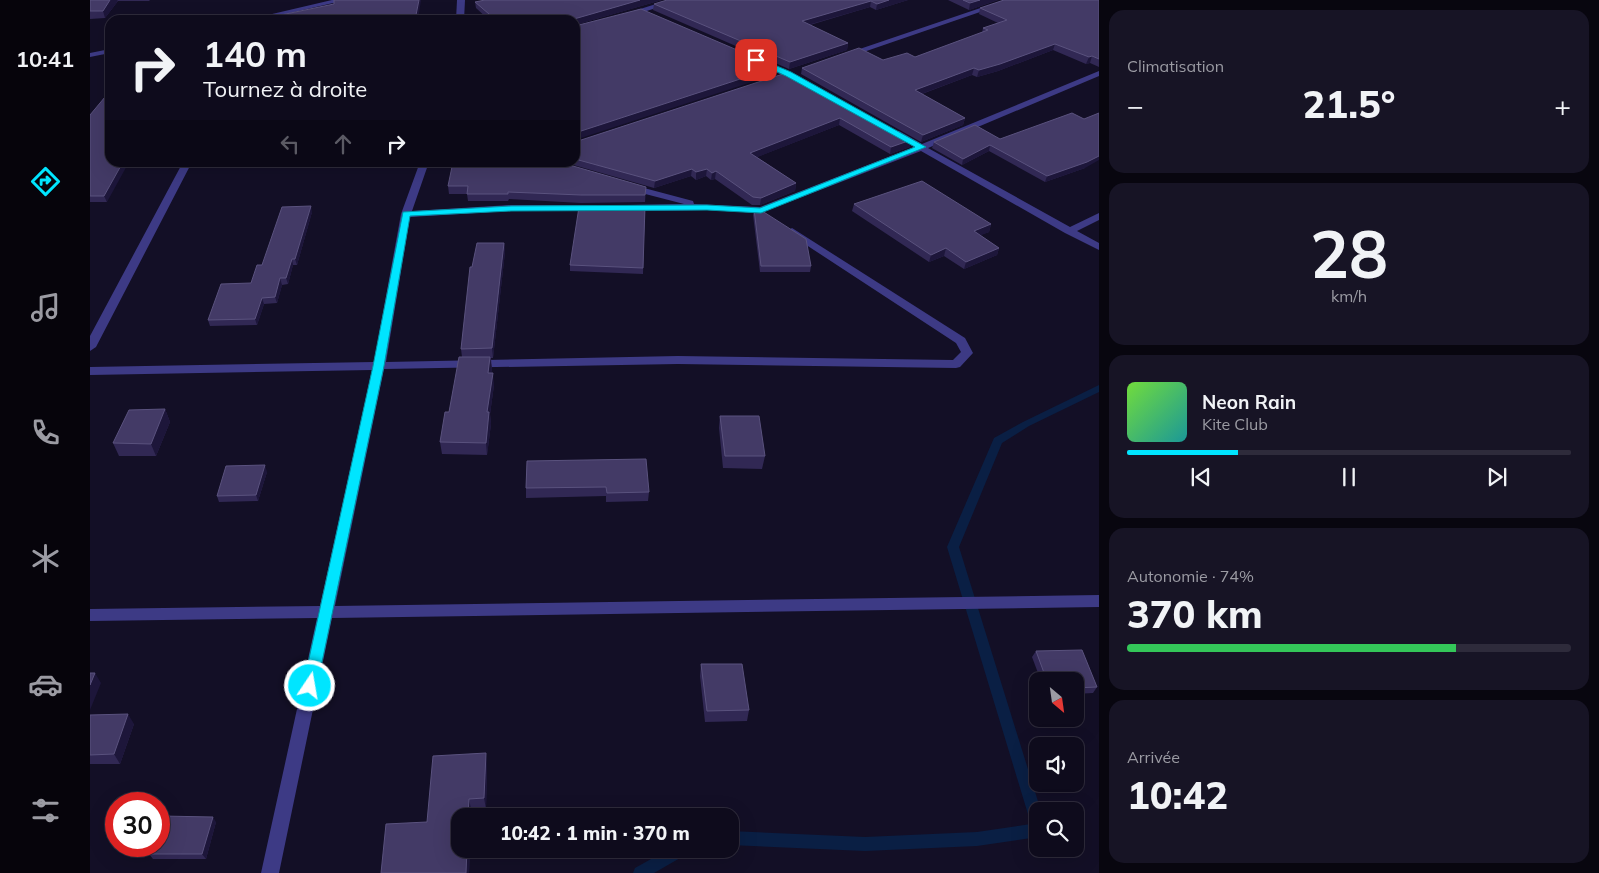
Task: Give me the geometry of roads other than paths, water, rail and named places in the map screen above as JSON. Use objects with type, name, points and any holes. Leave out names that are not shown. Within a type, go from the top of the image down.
[{"type":"street","points":[[273,15],[342,0]]},
{"type":"street","points":[[460,15],[461,0]]},
{"type":"street","points":[[622,15],[676,0]]},
{"type":"street","points":[[835,59],[1011,0]]},
{"type":"street","points":[[641,10],[659,18]]},
{"type":"street","points":[[90,55],[105,52]]},
{"type":"street","points":[[754,59],[805,83]]},
{"type":"street","points":[[779,77],[798,71]]},
{"type":"street","points":[[406,214],[511,208],[707,207],[765,213],[1099,73]]},
{"type":"street","points":[[889,129],[1099,247]]},
{"type":"street","points":[[90,346],[185,167]]},
{"type":"street","points":[[270,873],[379,366],[406,214],[423,167]]},
{"type":"street","points":[[620,185],[707,207]]},
{"type":"street","points":[[1069,231],[1099,216]]},
{"type":"street","points":[[90,371],[678,360],[956,364],[967,353],[961,341],[786,227]]},
{"type":"street","points":[[90,615],[1099,601]]},
{"type":"waterway","points":[[1031,802],[953,547],[998,441],[1026,424],[1099,388]]},
{"type":"waterway","points":[[739,838],[865,844],[977,839],[1029,831]]},
{"type":"waterway","points":[[640,873],[666,858]]}]
